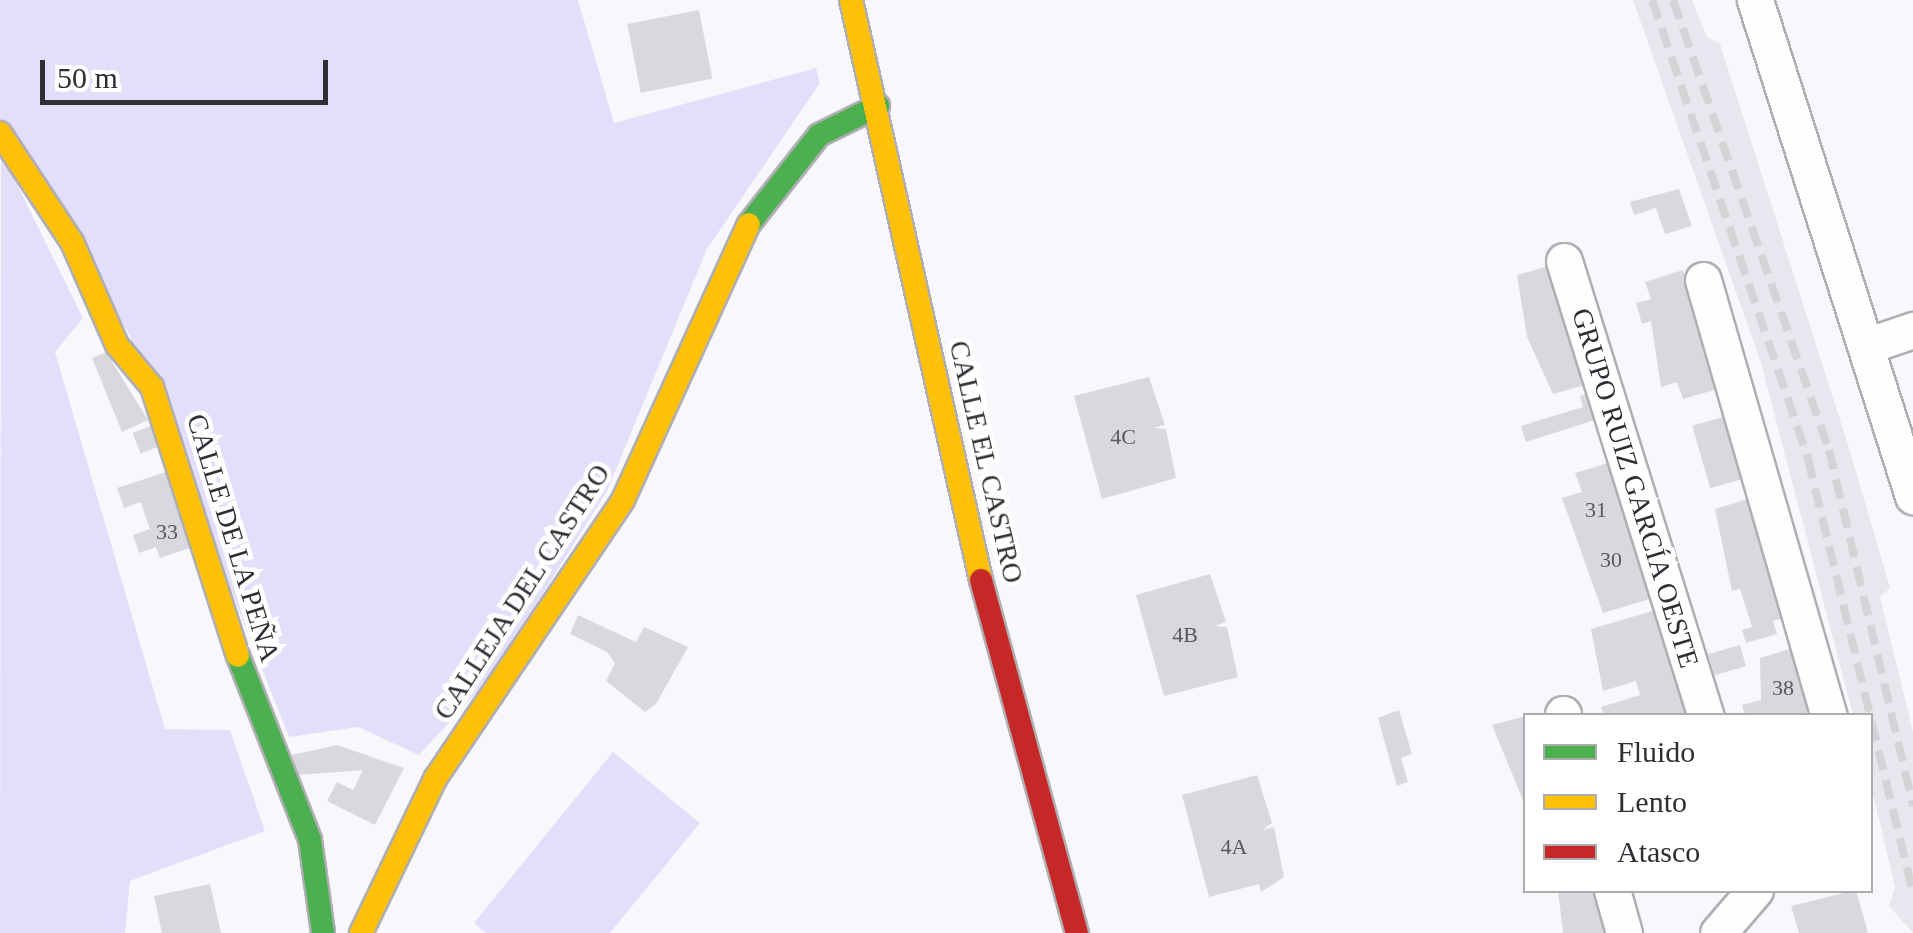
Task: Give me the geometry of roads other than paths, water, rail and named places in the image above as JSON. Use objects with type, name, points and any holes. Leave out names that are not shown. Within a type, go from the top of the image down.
[{"type":"main road","name":"CALLE EL CASTRO","points":[[852,0],[1000,658],[1077,933]]},
{"type":"main road","name":"CALLEJA DEL CASTRO","points":[[361,933],[435,779],[623,500],[742,234],[819,135],[878,106]]},
{"type":"main road","name":"CALLE DE LA PEÑA","points":[[0,132],[63,227],[118,346],[152,386],[174,436],[230,639],[310,840],[323,933]]},
{"type":"street","points":[[1755,0],[1866,346],[1904,437],[1913,496]]},
{"type":"street","name":"GRUPO RUIZ GARCÍA OESTE","points":[[1564,261],[1705,713]]},
{"type":"street","points":[[1703,280],[1827,713]]},
{"type":"street","points":[[1866,346],[1913,330]]},
{"type":"street","points":[[1613,893],[1624,933]]},
{"type":"railway","points":[[1652,0],[1808,459],[1869,713]]},
{"type":"railway","points":[[1673,0],[1829,450],[1913,806]]},
{"type":"railway","points":[[1873,728],[1913,893]]}]
